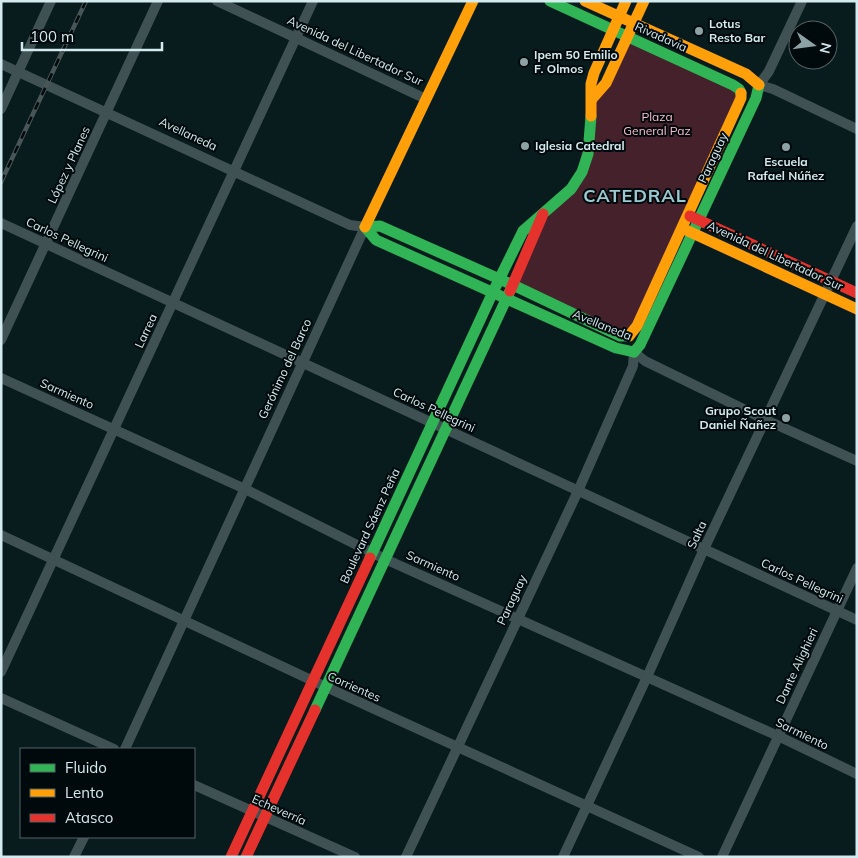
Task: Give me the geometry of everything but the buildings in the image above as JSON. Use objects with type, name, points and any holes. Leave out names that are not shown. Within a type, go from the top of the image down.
[{"type":"main road","name":"Gerónimo del Barco","points":[[365,227],[472,1]]},
{"type":"main road","name":"Rivadavia","points":[[550,1],[733,85],[741,93]]},
{"type":"main road","name":"Rivadavia","points":[[585,1],[746,74],[759,86]]},
{"type":"main road","name":"Boulevard Sáenz Peña","points":[[231,857],[523,231],[570,190],[582,172],[588,154],[592,99],[591,84],[612,30],[626,1]]},
{"type":"main road","points":[[592,99],[606,83],[644,1]]},
{"type":"main road","points":[[741,93],[759,86]]},
{"type":"main road","name":"Paraguay","points":[[629,336],[637,326],[682,228],[694,218],[756,98],[759,86]]},
{"type":"main road","name":"Paraguay","points":[[634,352],[640,345],[693,233],[694,218],[741,98],[741,93]]},
{"type":"main road","name":"Boulevard Sáenz Peña","points":[[246,857],[507,298],[544,213]]},
{"type":"main road","name":"Avenida del Libertador Sur","points":[[694,218],[857,293]]},
{"type":"main road","name":"Avellaneda","points":[[365,227],[380,226],[513,285],[620,336],[629,336]]},
{"type":"main road","name":"Avellaneda","points":[[365,227],[376,240],[616,348],[634,352]]},
{"type":"main road","name":"Avenida del Libertador Sur","points":[[682,228],[857,309]]},
{"type":"main road","points":[[629,336],[634,352]]},
{"type":"street","points":[[1,109],[51,1]]},
{"type":"street","name":"López y Planes","points":[[1,340],[158,1]]},
{"type":"street","name":"Avenida del Libertador Sur","points":[[217,1],[426,99]]},
{"type":"street","name":"Larrea","points":[[1,672],[312,1]]},
{"type":"street","name":"Paraguay","points":[[759,86],[769,71],[802,1]]},
{"type":"street","name":"Avellaneda","points":[[1,64],[350,224],[365,227]]},
{"type":"street","name":"Rivadavia","points":[[759,86],[773,89],[857,129]]},
{"type":"street","name":"Carlos Pellegrini","points":[[1,223],[857,620]]},
{"type":"street","name":"Salta","points":[[563,857],[704,549],[857,226]]},
{"type":"street","name":"Gerónimo del Barco","points":[[125,748],[365,227]]},
{"type":"street","name":"Avellaneda","points":[[634,352],[645,361],[766,420],[857,461]]},
{"type":"street","name":"Paraguay","points":[[406,857],[456,746],[519,618],[578,491],[633,366],[634,352]]},
{"type":"street","name":"Sarmiento","points":[[1,378],[245,489],[373,553],[778,736],[857,774]]},
{"type":"street","name":"Corrientes","points":[[1,535],[313,682],[699,857]]},
{"type":"street","name":"Dante Alighieri","points":[[722,857],[857,568]]},
{"type":"street","points":[[1,698],[112,748]]},
{"type":"street","name":"Echeverría","points":[[195,785],[355,857]]},
{"type":"street","points":[[74,857],[84,838]]},
{"type":"green space","name":"Plaza General Paz","points":[[627,37],[739,89],[629,336],[513,285],[536,233],[576,181],[592,99]]},
{"type":"railway","points":[[1,182],[86,1]]},
{"type":"traffic: fast","points":[[550,1],[733,85],[741,93]]},
{"type":"traffic: fast","points":[[634,352],[640,345],[756,98],[759,85]]},
{"type":"traffic: fast","points":[[370,558],[523,231],[571,189],[582,172],[588,154],[591,116]]},
{"type":"traffic: fast","points":[[365,227],[380,226],[513,285],[620,336],[629,336]]},
{"type":"traffic: fast","points":[[365,227],[376,240],[616,348],[634,352]]},
{"type":"traffic: fast","points":[[315,710],[510,291]]},
{"type":"traffic: slow","points":[[365,227],[473,1]]},
{"type":"traffic: slow","points":[[585,1],[746,74],[759,85]]},
{"type":"traffic: slow","points":[[591,116],[591,84],[594,73],[626,1]]},
{"type":"traffic: slow","points":[[592,99],[606,83],[644,1]]},
{"type":"traffic: slow","points":[[629,336],[637,326],[741,98],[741,93]]},
{"type":"traffic: slow","points":[[686,230],[857,309]]},
{"type":"traffic: jam","points":[[510,291],[543,214]]},
{"type":"traffic: jam","points":[[690,216],[857,293]]},
{"type":"traffic: jam","points":[[231,857],[370,558]]},
{"type":"traffic: jam","points":[[246,857],[315,710]]},
{"type":"place","name":"Lotus Resto Bar","points":[[699,31]]},
{"type":"place","name":"Ipem 50 Emilio F. Olmos","points":[[524,62]]},
{"type":"place","name":"Iglesia Catedral","points":[[525,146]]},
{"type":"place","name":"Escuela Rafael Núñez","points":[[786,147]]},
{"type":"place","name":"Grupo Scout Daniel Ñañez","points":[[786,418]]},
{"type":"district","name":"CATEDRAL","points":[[635,196]]}]
